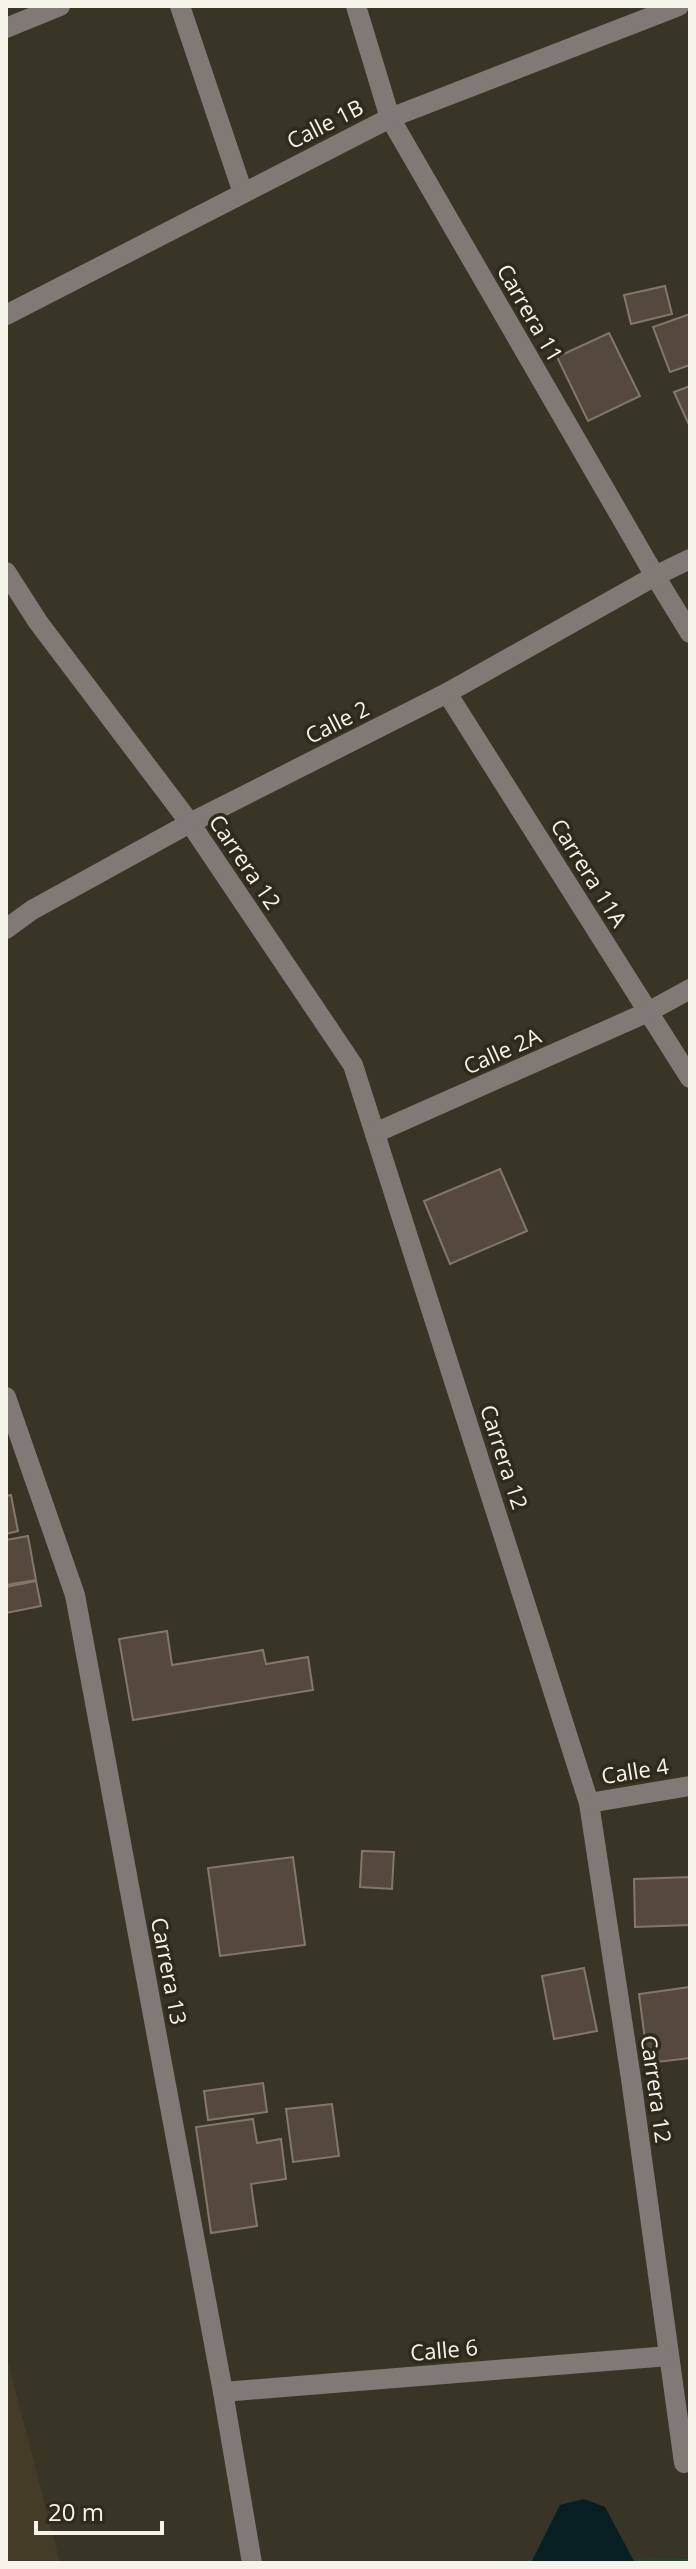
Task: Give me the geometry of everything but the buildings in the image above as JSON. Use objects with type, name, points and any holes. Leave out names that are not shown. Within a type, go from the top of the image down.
[{"type":"street","points":[[6,28],[60,6]]},
{"type":"street","points":[[180,6],[243,193]]},
{"type":"street","name":"Carrera 11","points":[[356,6],[390,118],[690,633]]},
{"type":"street","name":"Calle 1B","points":[[6,315],[390,118],[679,6]]},
{"type":"street","name":"Calle 2","points":[[6,929],[32,910],[190,823],[447,693],[690,559]]},
{"type":"street","name":"Carrera 12","points":[[6,572],[38,622],[190,823],[353,1065],[589,1803],[687,2462]]},
{"type":"street","name":"Carrera 11A","points":[[447,693],[690,1078]]},
{"type":"street","name":"Calle 2A","points":[[375,1133],[648,1012],[690,989]]},
{"type":"street","name":"Carrera 13","points":[[6,1397],[75,1595],[252,2563]]},
{"type":"street","name":"Calle 4","points":[[589,1803],[690,1786]]},
{"type":"street","name":"Calle 6","points":[[223,2392],[669,2356]]},
{"type":"shaded area","points":[[6,2354],[60,2563],[6,2563]]},
{"type":"green space","points":[[690,2559],[690,2563],[394,2562]]},
{"type":"water","points":[[584,2499],[605,2507],[635,2563],[531,2563],[560,2505]]}]
